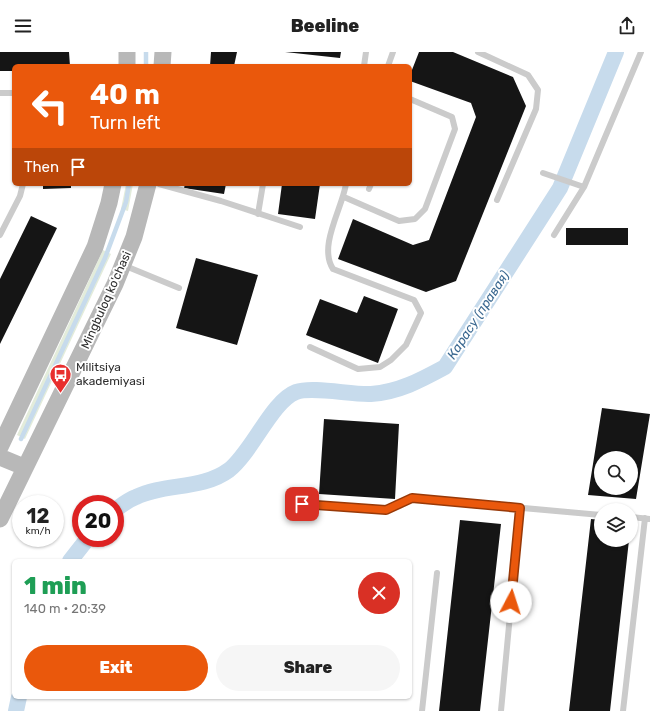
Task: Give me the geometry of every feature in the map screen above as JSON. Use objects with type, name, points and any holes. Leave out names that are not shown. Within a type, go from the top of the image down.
[{"type":"main road","points":[[127,64],[128,52]]},
{"type":"main road","points":[[162,64],[163,52]]},
{"type":"main road","points":[[0,447],[95,247],[109,203],[113,186]]},
{"type":"main road","name":"Mingbuloq ko'chasi","points":[[0,520],[24,467],[104,308],[123,265],[141,212],[148,186]]},
{"type":"main road","points":[[0,457],[24,467]]},
{"type":"lane","points":[[364,64],[366,52]]},
{"type":"lane","points":[[389,64],[393,52]]},
{"type":"lane","points":[[478,52],[528,75],[538,90],[536,109],[497,200]]},
{"type":"lane","points":[[554,235],[584,187],[640,52]]},
{"type":"lane","points":[[0,93],[12,93]]},
{"type":"lane","points":[[344,196],[399,221],[414,219],[425,209],[455,129],[455,123],[452,117],[412,100]]},
{"type":"lane","points":[[543,173],[584,187]]},
{"type":"lane","points":[[0,235],[20,196],[22,186]]},
{"type":"lane","points":[[166,186],[222,201],[300,227]]},
{"type":"lane","points":[[258,214],[263,186]]},
{"type":"lane","points":[[310,347],[358,369],[380,367],[391,360],[406,345],[421,313],[414,300],[333,269],[328,262],[327,246],[344,196],[346,186]]},
{"type":"lane","points":[[123,265],[179,288]]},
{"type":"lane","points":[[302,504],[386,510],[412,498],[594,514]]},
{"type":"lane","points":[[501,711],[520,508]]},
{"type":"lane","points":[[623,711],[647,519]]},
{"type":"lane","points":[[422,711],[436,573]]},
{"type":"green space","points":[[126,186],[133,186],[128,211],[121,209]]},
{"type":"green space","points":[[103,250],[111,254],[25,439],[17,435]]},
{"type":"building","points":[[0,52],[69,52],[70,64],[12,64],[12,71],[0,71]]},
{"type":"building","points":[[211,52],[237,52],[234,64],[210,64]]},
{"type":"building","points":[[285,52],[341,52],[340,58]]},
{"type":"building","points":[[419,52],[453,52],[513,77],[526,106],[456,281],[426,292],[338,259],[353,219],[413,245],[429,240],[476,117],[471,103],[412,82],[412,70]]},
{"type":"building","points":[[43,186],[71,186],[71,188],[43,189]]},
{"type":"building","points":[[184,186],[226,186],[224,194],[184,188]]},
{"type":"building","points":[[282,186],[320,186],[315,219],[278,214]]},
{"type":"building","points":[[31,216],[57,228],[0,344],[0,279]]},
{"type":"building","points":[[566,228],[628,228],[628,245],[566,245]]},
{"type":"building","points":[[196,258],[258,275],[237,345],[176,328]]},
{"type":"building","points":[[364,296],[398,309],[378,363],[306,335],[320,299],[357,313]]},
{"type":"building","points":[[602,408],[650,414],[638,487],[638,451],[595,451]]},
{"type":"building","points":[[324,419],[399,424],[395,499],[319,494]]},
{"type":"building","points":[[594,458],[594,495],[637,495],[636,499],[588,495]]},
{"type":"building","points":[[591,519],[594,519],[594,547],[628,547],[610,711],[569,711]]},
{"type":"building","points":[[460,520],[501,524],[480,711],[439,711]]},
{"type":"waterway","points":[[146,52],[146,64]]},
{"type":"waterway","name":"Карасу (правая)","points":[[124,504],[147,493],[207,481],[229,470],[246,451],[279,405],[287,397],[296,392],[303,390],[322,390],[363,394],[381,393],[410,385],[445,367],[560,188],[616,52]]},
{"type":"waterway","points":[[21,439],[105,258],[126,202],[129,186]]},
{"type":"waterway","name":"Карасу (правая)","points":[[72,559],[81,547]]},
{"type":"waterway","name":"Карасу (правая)","points":[[16,711],[19,699]]},
{"type":"place","name":"Militsiya akademiyasi","points":[[61,394]]},
{"type":"route","points":[[302,504],[386,510],[400,505],[412,498],[520,508],[511,602]]}]
